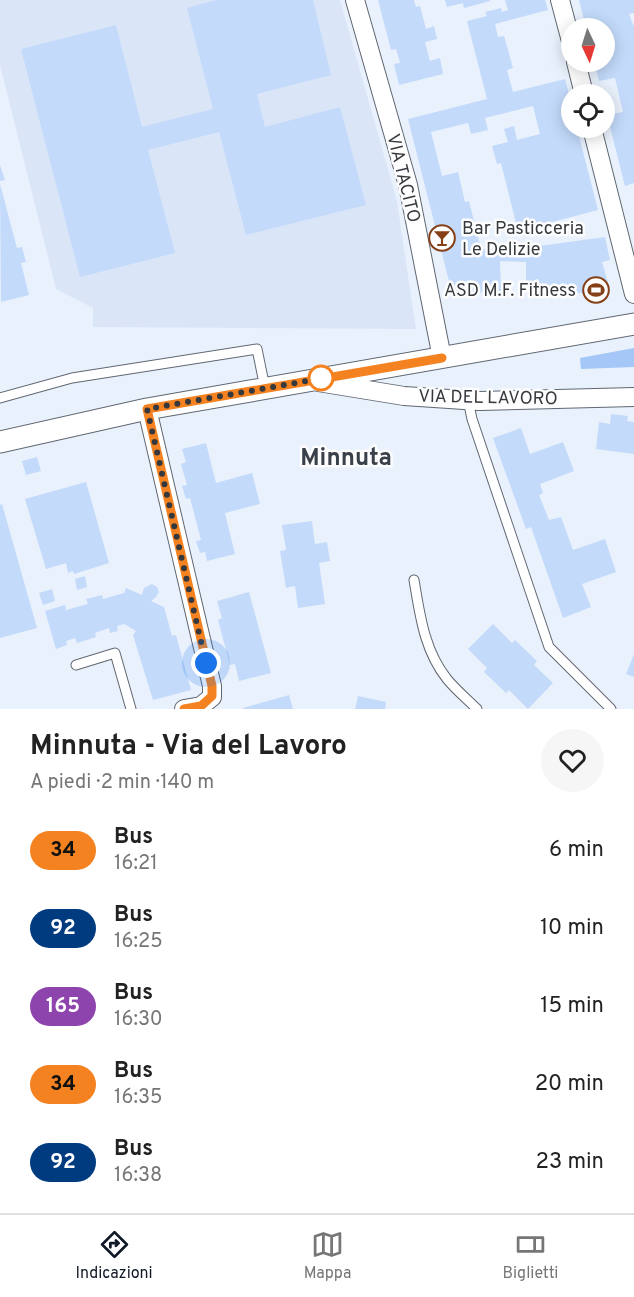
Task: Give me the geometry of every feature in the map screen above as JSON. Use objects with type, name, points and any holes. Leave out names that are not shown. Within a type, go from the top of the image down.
[{"type":"street","name":"VIA TACITO","points":[[355,0],[408,185],[442,358]]},
{"type":"street","points":[[560,0],[565,18]]},
{"type":"street","points":[[595,138],[634,294]]},
{"type":"street","name":"VIA DEL LAVORO","points":[[0,442],[147,409],[634,324]]},
{"type":"street","name":"VIA DEL LAVORO","points":[[307,381],[404,396],[468,400],[634,397]]},
{"type":"street","points":[[147,409],[212,686],[212,696],[201,706],[184,709]]},
{"type":"lane","points":[[0,398],[72,378],[257,349],[264,388]]},
{"type":"lane","points":[[468,400],[472,419],[549,647],[611,709]]},
{"type":"lane","points":[[414,580],[421,627],[433,657],[447,679],[477,709]]},
{"type":"lane","points":[[76,665],[115,653],[130,709]]},
{"type":"shaded area","points":[[0,0],[340,0],[397,201],[416,329],[93,327],[93,308],[56,289],[0,65]]},
{"type":"shaded area","points":[[634,348],[634,367],[581,369],[580,358]]},
{"type":"building","points":[[216,0],[313,0],[331,75],[257,94],[265,127],[340,107],[366,205],[246,235],[219,132],[148,150],[175,253],[80,277],[21,49],[116,25],[142,127],[213,109],[187,8]]},
{"type":"building","points":[[378,0],[414,0],[416,7],[420,6],[426,29],[434,26],[437,39],[425,42],[430,61],[440,58],[443,74],[399,85],[394,64],[400,63],[396,49],[391,50]]},
{"type":"building","points":[[445,0],[490,1],[464,8],[463,3],[447,7]]},
{"type":"building","points":[[505,0],[545,0],[548,10],[495,24],[498,37],[504,36],[513,68],[507,70],[513,92],[565,79],[566,84],[561,84],[561,138],[580,138],[598,210],[518,231],[501,163],[497,164],[492,146],[508,142],[504,129],[514,126],[517,140],[540,134],[533,106],[485,118],[488,130],[471,134],[468,123],[431,132],[442,176],[458,172],[465,202],[469,201],[481,249],[532,252],[532,247],[605,237],[610,260],[602,262],[609,286],[584,293],[526,292],[526,262],[500,261],[501,292],[452,293],[408,119],[487,99],[467,21],[487,16],[485,12],[501,8],[502,12],[508,10]]},
{"type":"building","points":[[579,0],[634,0],[634,13],[629,14],[634,27],[634,183],[625,186],[613,138],[615,138],[615,114],[623,112],[615,78],[599,81],[597,72],[615,72],[615,18],[584,18]]},
{"type":"building","points":[[0,165],[5,180],[0,181]]},
{"type":"building","points":[[0,184],[17,248],[22,247],[26,262],[21,263],[29,295],[1,302]]},
{"type":"building","points":[[611,414],[628,416],[627,421],[634,422],[634,454],[596,449],[599,422],[610,424]]},
{"type":"building","points":[[521,428],[530,454],[563,442],[574,471],[540,484],[543,493],[539,495],[549,520],[561,517],[573,550],[605,539],[616,572],[582,584],[591,607],[563,618],[531,527],[526,529],[493,438]]},
{"type":"building","points":[[206,443],[216,483],[252,473],[260,504],[225,513],[235,554],[207,561],[205,552],[200,553],[196,541],[201,540],[190,498],[186,499],[182,486],[187,485],[181,464],[186,462],[182,449]]},
{"type":"building","points":[[37,457],[41,471],[26,475],[22,461]]},
{"type":"building","points":[[86,482],[109,563],[74,574],[73,571],[68,573],[66,563],[46,569],[25,499]]},
{"type":"building","points":[[2,504],[37,628],[0,638],[0,505]]},
{"type":"building","points":[[312,521],[315,544],[327,542],[330,561],[319,563],[325,604],[298,608],[295,586],[286,588],[280,551],[286,550],[282,525]]},
{"type":"building","points":[[85,576],[87,587],[77,590],[75,579]]},
{"type":"building","points":[[152,584],[159,592],[151,601],[164,607],[172,636],[176,635],[191,690],[153,700],[133,635],[136,631],[124,624],[117,626],[118,631],[110,633],[109,628],[95,633],[96,637],[77,643],[75,638],[66,641],[67,645],[56,649],[45,611],[65,605],[66,610],[88,604],[86,599],[102,595],[103,599],[124,593],[126,588],[142,595],[144,588]]},
{"type":"building","points":[[52,589],[55,601],[43,605],[39,593]]},
{"type":"building","points":[[249,592],[271,673],[239,681],[235,664],[230,665],[218,620],[222,618],[217,601]]},
{"type":"building","points":[[493,624],[512,643],[515,640],[537,661],[534,665],[553,683],[528,709],[509,690],[506,693],[484,672],[487,668],[468,649]]},
{"type":"building","points":[[634,654],[634,677],[626,674]]},
{"type":"building","points":[[289,695],[293,709],[243,709],[243,708]]},
{"type":"building","points":[[358,696],[386,702],[385,709],[355,709]]},
{"type":"bus line","name":"34","points":[[184,709],[201,706],[212,696],[212,686],[147,409],[442,358]]},
{"type":"place","name":"Bar Pasticceria Le Delizie","points":[[442,238]]},
{"type":"place","name":"ASD M.F. Fitness","points":[[596,290]]},
{"type":"district","name":"Minnuta","points":[[346,457]]},
{"type":"route","points":[[206,663],[147,409],[307,381],[327,384],[321,378]]}]
